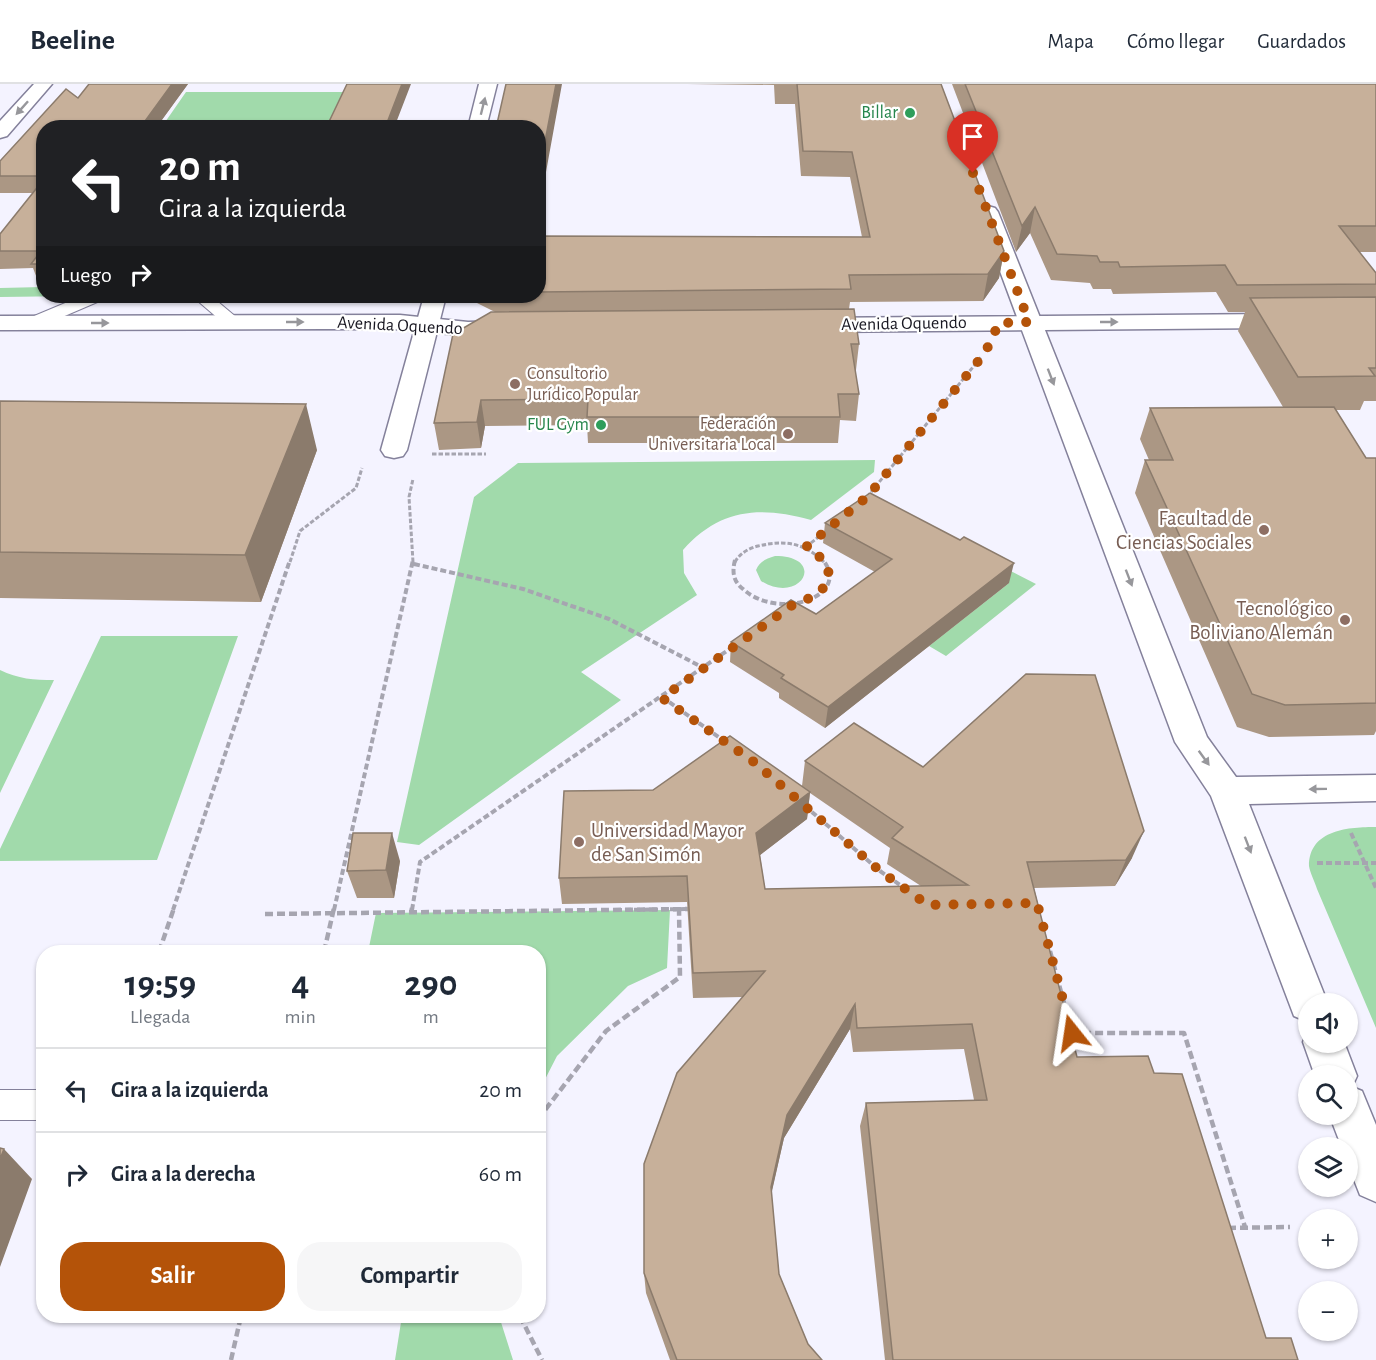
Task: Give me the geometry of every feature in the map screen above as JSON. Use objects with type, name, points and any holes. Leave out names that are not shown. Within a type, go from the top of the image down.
[{"type":"street","points":[[0,132],[43,84]]},
{"type":"street","points":[[479,120],[488,84]]},
{"type":"street","points":[[981,195],[1192,742],[1227,791],[1304,993]]},
{"type":"street","points":[[394,450],[433,303]]},
{"type":"street","name":"Avenida Oquendo","points":[[787,326],[1376,320]]},
{"type":"street","name":"Avenida Oquendo","points":[[0,323],[400,322],[468,329],[527,328]]},
{"type":"street","points":[[1227,791],[1376,788]]},
{"type":"street","points":[[1355,1125],[1376,1180]]},
{"type":"lane","points":[[33,323],[80,303]]},
{"type":"lane","points":[[210,303],[233,322]]},
{"type":"lane","points":[[0,1105],[36,1105]]},
{"type":"path","points":[[859,504],[985,353],[999,323]]},
{"type":"path","points":[[430,454],[486,454]]},
{"type":"path","points":[[161,945],[300,531],[356,488]]},
{"type":"path","points":[[325,945],[413,564],[409,497]]},
{"type":"path","points":[[806,547],[833,525]]},
{"type":"path","points":[[785,611],[794,604],[815,596],[828,582],[829,571],[825,562],[806,547],[793,542],[765,542],[741,554],[733,563],[731,574],[736,585],[746,595],[777,605],[794,604]]},
{"type":"path","points":[[413,564],[523,589],[609,619],[702,667]]},
{"type":"path","points":[[411,913],[420,862],[662,698],[739,642]]},
{"type":"path","points":[[662,698],[736,749]]},
{"type":"path","points":[[799,801],[880,871],[909,891]]},
{"type":"path","points":[[1351,833],[1376,888]]},
{"type":"path","points":[[1317,863],[1376,863]]},
{"type":"path","points":[[546,1109],[606,1031],[680,977],[679,909]]},
{"type":"path","points":[[265,914],[701,909]]},
{"type":"path","points":[[1049,947],[1072,1033],[1184,1033],[1245,1227]]},
{"type":"path","points":[[1225,1228],[1290,1227]]},
{"type":"path","points":[[231,1360],[239,1323]]},
{"type":"path","points":[[524,1323],[542,1360]]},
{"type":"green space","points":[[186,92],[348,92],[334,120],[167,120]]},
{"type":"green space","points":[[36,287],[36,297],[0,297],[0,288]]},
{"type":"green space","points":[[875,460],[874,472],[811,520],[775,513],[742,514],[727,518],[697,536],[683,550],[684,573],[697,595],[581,672],[621,700],[419,845],[397,842],[474,497],[518,463]]},
{"type":"green space","points":[[881,504],[1036,584],[946,656],[929,646],[1009,583]]},
{"type":"green space","points":[[775,556],[791,558],[801,563],[804,571],[803,578],[797,584],[788,588],[775,587],[761,581],[756,570],[759,564]]},
{"type":"green space","points":[[101,636],[238,636],[157,860],[0,861],[0,849]]},
{"type":"green space","points":[[0,670],[26,678],[54,680],[0,793]]},
{"type":"green space","points":[[1376,827],[1376,1028],[1309,866],[1311,854],[1323,837],[1343,830]]},
{"type":"green space","points":[[670,910],[667,968],[628,986],[557,1056],[546,1077],[546,945],[369,945],[376,913]]},
{"type":"green space","points":[[401,1323],[501,1323],[513,1360],[395,1360]]},
{"type":"building","points":[[89,84],[172,84],[146,120],[38,120],[66,89],[78,98]]},
{"type":"building","points":[[347,84],[402,84],[388,120],[330,120]]},
{"type":"building","points":[[506,84],[556,84],[546,136],[546,120],[498,120]]},
{"type":"building","points":[[797,84],[941,84],[1004,251],[988,274],[849,275],[851,289],[546,292],[546,236],[870,237],[852,152],[803,151]]},
{"type":"building","points":[[965,84],[1376,84],[1376,226],[1339,226],[1376,273],[1376,284],[1237,285],[1225,265],[1120,267],[1118,262],[1100,262],[1097,256],[1057,254],[1035,207],[1022,226]]},
{"type":"building","points":[[36,122],[36,176],[0,176],[0,161]]},
{"type":"building","points":[[36,189],[36,251],[0,251],[0,234]]},
{"type":"building","points":[[1376,297],[1376,368],[1369,368],[1375,376],[1298,377],[1250,298]]},
{"type":"building","points":[[854,309],[859,344],[851,344],[859,394],[838,394],[840,417],[587,417],[588,399],[481,400],[477,422],[434,423],[453,334],[491,312]]},
{"type":"building","points":[[0,401],[306,404],[245,555],[0,552]]},
{"type":"building","points":[[1334,407],[1366,458],[1376,458],[1376,703],[1285,705],[1252,694],[1145,460],[1173,460],[1150,408]]},
{"type":"building","points":[[870,493],[960,540],[964,537],[1014,563],[828,707],[781,678],[784,675],[731,642],[791,600],[816,614],[892,559],[825,523]]},
{"type":"building","points":[[1026,674],[1095,675],[1144,831],[1126,860],[1027,862],[1077,1057],[1148,1056],[1154,1073],[1182,1074],[1266,1338],[1291,1338],[1298,1360],[893,1360],[866,1103],[987,1100],[972,1024],[857,1028],[855,1004],[787,1115],[771,1187],[779,1274],[808,1344],[822,1360],[677,1360],[644,1273],[644,1164],[677,1073],[765,971],[693,973],[687,876],[559,878],[564,791],[653,790],[730,736],[810,792],[756,833],[765,889],[968,885],[892,838],[903,827],[805,761],[854,723],[923,767]]},
{"type":"building","points":[[353,833],[392,833],[386,870],[347,871]]},
{"type":"place","name":"Billar","points":[[910,113]]},
{"type":"place","name":"Consultorio Jurídico Popular","points":[[515,384]]},
{"type":"place","name":"FUL Gym","points":[[601,425]]},
{"type":"place","name":"Federación Universitaria Local","points":[[788,434]]},
{"type":"place","name":"Facultad de Ciencias Sociales","points":[[1264,530]]},
{"type":"place","name":"Tecnológico Boliviano Alemán","points":[[1345,620]]},
{"type":"place","name":"Universidad Mayor de San Simón","points":[[579,842]]},
{"type":"route","points":[[973,173],[1029,322],[999,323],[985,353],[868,496],[806,547],[817,553],[829,571],[828,582],[821,592],[809,600],[794,604],[702,667],[662,698],[754,762],[880,871],[928,905],[1037,903],[1072,1033]]}]
